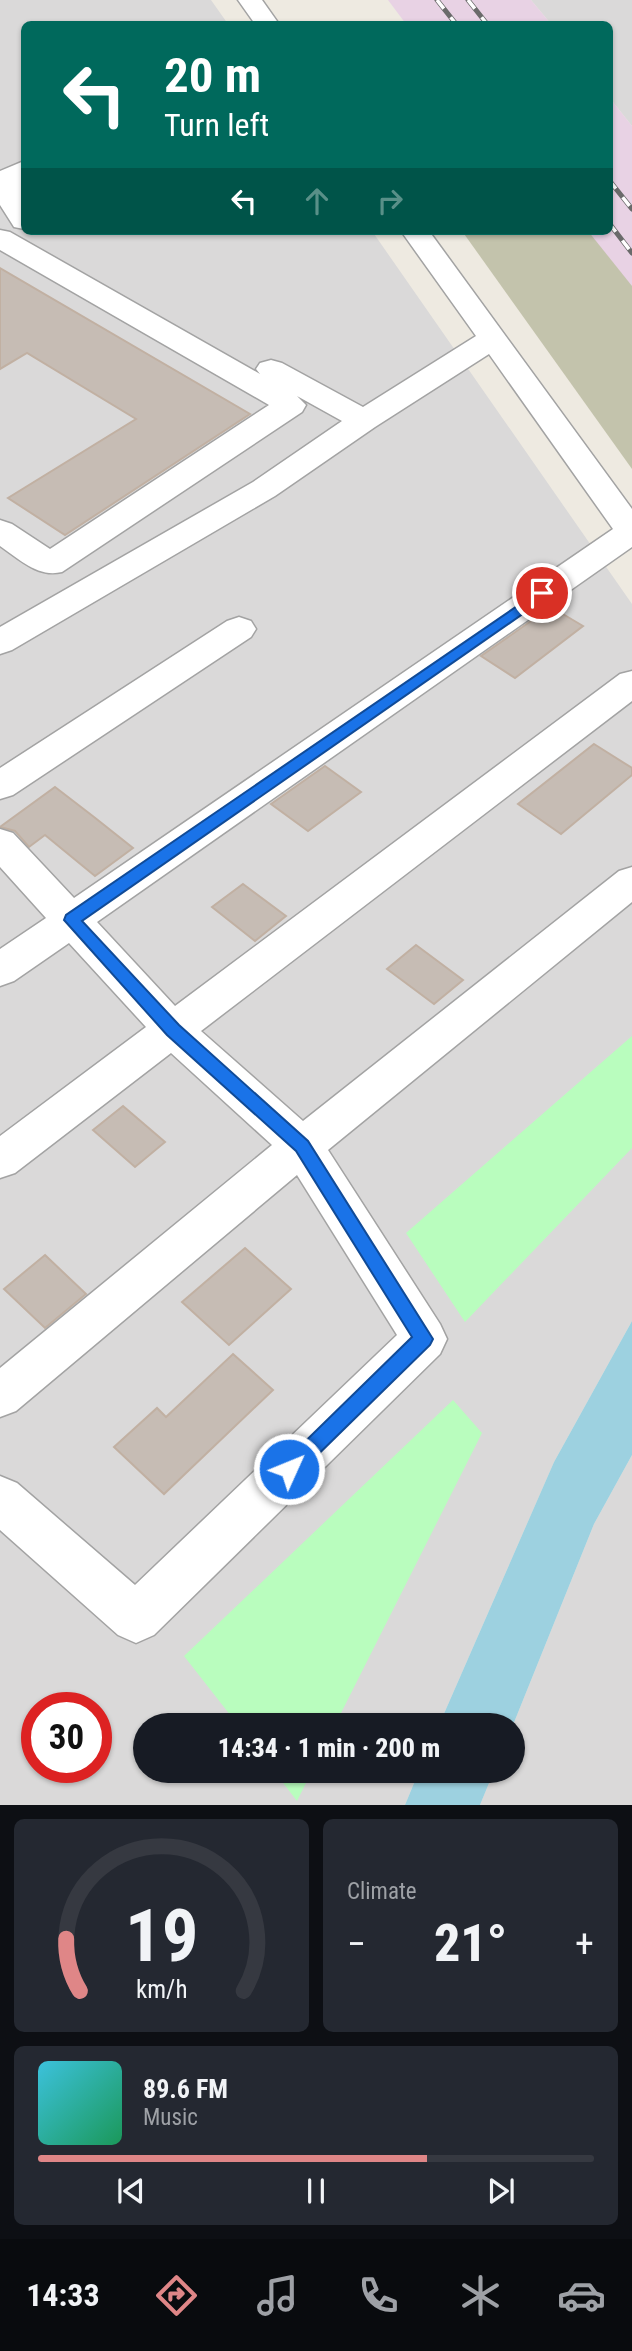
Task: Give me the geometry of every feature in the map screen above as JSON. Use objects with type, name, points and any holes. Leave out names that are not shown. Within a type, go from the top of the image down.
[{"type":"street","points":[[250,0],[265,21]]},
{"type":"street","points":[[21,171],[8,178],[10,198],[21,224]]},
{"type":"street","points":[[0,220],[21,233]]},
{"type":"street","points":[[0,970],[632,531],[418,235]]},
{"type":"street","points":[[26,236],[364,420]]},
{"type":"street","points":[[0,531],[50,564],[291,405],[26,236]]},
{"type":"street","points":[[0,642],[264,489],[364,420],[492,339]]},
{"type":"street","points":[[0,786],[239,629]]},
{"type":"street","points":[[0,1160],[632,683]]},
{"type":"street","points":[[0,843],[173,1030],[302,1146],[424,1339],[136,1618],[0,1499]]},
{"type":"street","points":[[0,1396],[302,1146],[632,881]]},
{"type":"shaded area","points":[[0,0],[211,0],[226,21],[21,21],[21,235],[375,235],[632,604],[632,1321],[554,1462],[444,1713],[133,1713],[133,1783],[414,1783],[405,1805],[0,1805]]},
{"type":"shaded area","points":[[388,0],[531,0],[548,21],[404,21]]},
{"type":"shaded area","points":[[531,0],[632,0],[632,126],[613,102],[613,21],[548,21]]},
{"type":"shaded area","points":[[613,102],[632,126],[632,329],[562,235],[613,235]]},
{"type":"shaded area","points":[[465,235],[591,235],[632,286],[632,469]]},
{"type":"shaded area","points":[[632,1455],[632,1805],[480,1805],[489,1783],[525,1783],[525,1713],[518,1713],[594,1524]]},
{"type":"green space","points":[[632,1036],[632,1148],[465,1322],[406,1233]]},
{"type":"green space","points":[[453,1400],[482,1433],[341,1713],[229,1713],[184,1656]]},
{"type":"green space","points":[[283,1783],[306,1783],[297,1801]]},
{"type":"water","points":[[632,1321],[632,1455],[594,1524],[518,1713],[444,1713],[554,1462]]},
{"type":"water","points":[[414,1783],[489,1783],[480,1805],[405,1805]]},
{"type":"building","points":[[0,268],[250,414],[65,535],[8,498],[136,419],[27,353],[0,369]]},
{"type":"building","points":[[551,607],[583,626],[515,678],[481,656]]},
{"type":"building","points":[[594,744],[632,768],[632,775],[561,834],[518,804]]},
{"type":"building","points":[[325,766],[361,792],[308,831],[271,804]]},
{"type":"building","points":[[55,787],[133,848],[95,876],[45,835],[29,847],[15,831],[0,827]]},
{"type":"building","points":[[243,884],[286,916],[255,941],[212,907]]},
{"type":"building","points":[[416,945],[463,980],[434,1004],[387,969]]},
{"type":"building","points":[[123,1106],[165,1142],[135,1167],[93,1130]]},
{"type":"building","points":[[245,1248],[291,1289],[229,1345],[182,1302]]},
{"type":"building","points":[[45,1255],[86,1294],[45,1328],[4,1289]]},
{"type":"building","points":[[233,1354],[273,1390],[164,1494],[114,1447],[157,1408],[166,1417]]},
{"type":"railway","points":[[437,0],[454,21]]},
{"type":"railway","points":[[468,0],[485,21]]},
{"type":"railway","points":[[613,185],[632,209]]},
{"type":"railway","points":[[613,228],[632,253]]},
{"type":"route","points":[[289,1469],[424,1339],[302,1146],[173,1030],[72,920],[542,593]]}]
